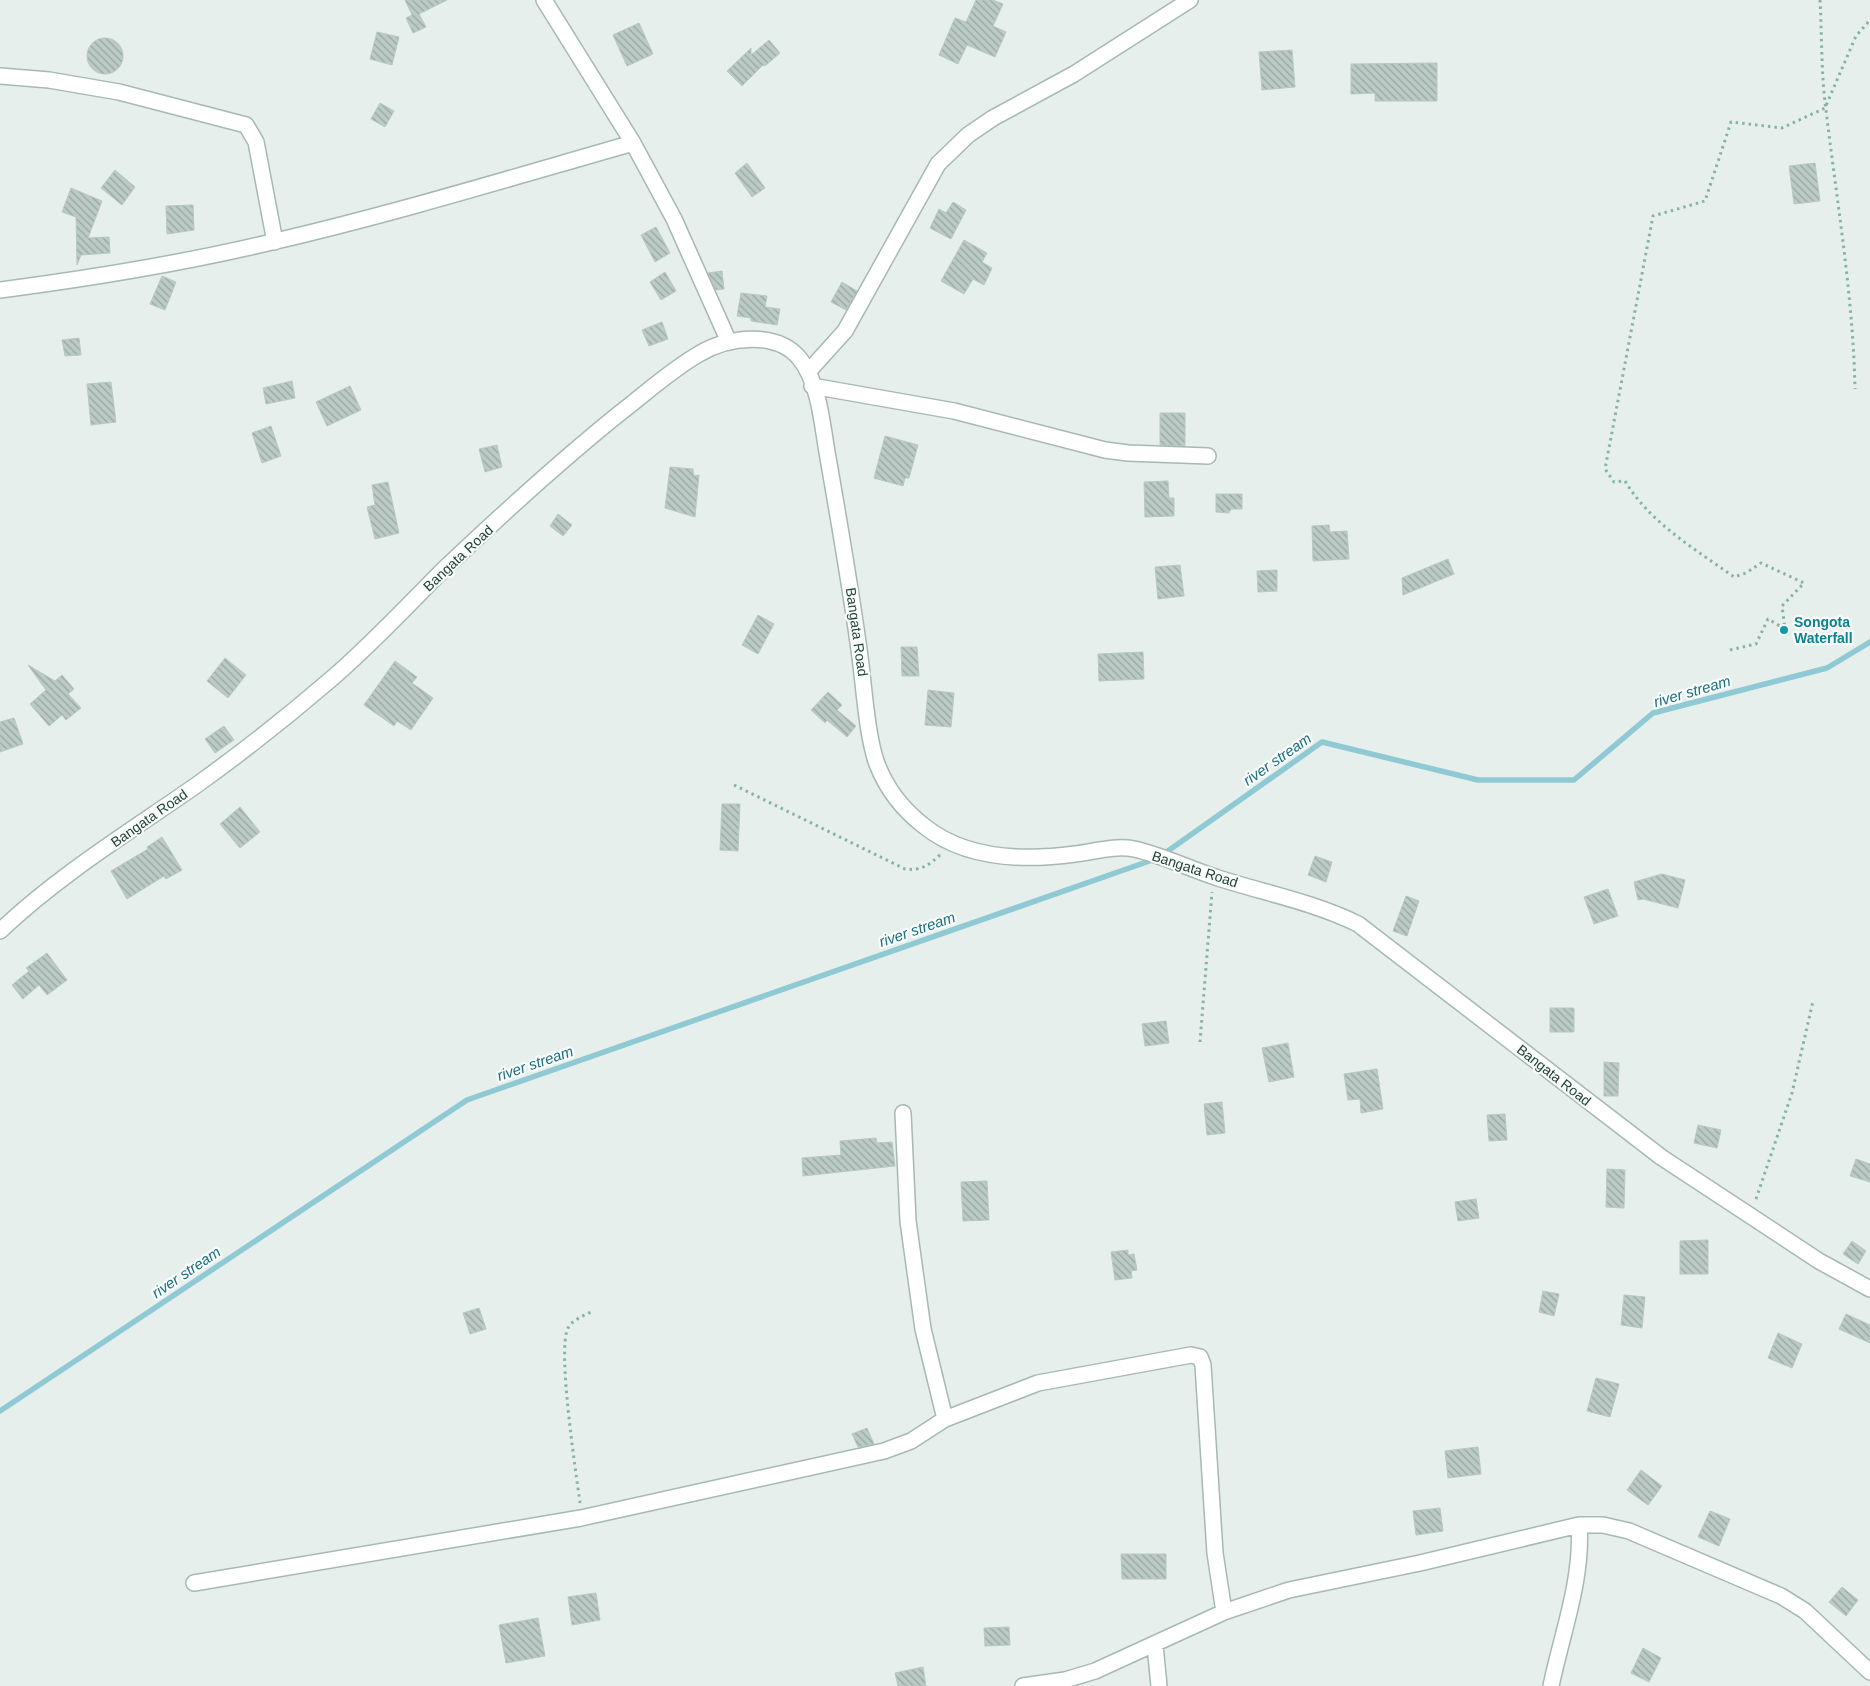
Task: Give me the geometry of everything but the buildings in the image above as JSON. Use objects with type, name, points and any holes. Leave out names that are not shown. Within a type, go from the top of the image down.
[{"type":"street","points":[[544,0],[633,143],[674,219],[729,342]]},
{"type":"street","points":[[1190,0],[1074,74],[993,118],[968,135],[938,164],[845,331],[810,379],[954,411],[1105,450],[1128,453],[1208,456]]},
{"type":"street","points":[[0,76],[49,80],[119,92],[246,125],[256,142],[275,242]]},
{"type":"street","points":[[0,290],[65,282],[275,242],[394,211],[633,143]]},
{"type":"street","name":"Bangata Road","points":[[0,931],[18,913],[78,868],[267,734],[336,675],[447,566],[573,451],[669,375],[703,351],[729,342],[758,340],[775,342],[798,355],[810,379],[820,414],[851,588],[874,757],[886,786],[903,808],[928,830],[952,843],[979,852],[1008,856],[1051,857],[1127,848],[1299,901],[1358,924],[1645,1145],[1819,1261],[1870,1289]]},
{"type":"street","points":[[903,1113],[910,1240],[923,1329],[945,1420]]},
{"type":"street","points":[[194,1582],[582,1518],[884,1451],[911,1441],[945,1420],[1038,1383],[1191,1355],[1200,1357],[1203,1364],[1215,1553],[1224,1612]]},
{"type":"street","points":[[1551,1686],[1576,1581],[1580,1557],[1579,1525]]},
{"type":"street","points":[[1023,1686],[1065,1680],[1095,1671],[1224,1612],[1289,1590],[1420,1563],[1579,1525],[1603,1525],[1629,1531],[1781,1596],[1805,1611],[1870,1672]]},
{"type":"street","points":[[1155,1645],[1159,1686]]},
{"type":"path","points":[[1820,0],[1825,108],[1841,218],[1854,334],[1855,389]]},
{"type":"path","points":[[1730,650],[1756,644],[1768,619],[1785,629],[1782,606],[1804,583],[1761,562],[1746,573],[1734,577],[1668,529],[1636,500],[1625,481],[1614,482],[1605,469],[1653,216],[1705,201],[1731,122],[1782,128],[1825,108],[1856,36],[1870,20]]},
{"type":"path","points":[[734,785],[905,869],[921,869],[929,865],[952,843]]},
{"type":"path","points":[[1200,1042],[1213,876]]},
{"type":"path","points":[[1751,1214],[1792,1093],[1813,1001]]},
{"type":"path","points":[[582,1518],[568,1397],[564,1340],[568,1328],[575,1320],[593,1311]]},
{"type":"waterway","name":"river stream","points":[[0,1411],[467,1100],[1158,858],[1322,742],[1478,780],[1574,780],[1653,713],[1827,668],[1870,642]]},
{"type":"place","name":"Songota Waterfall","points":[[1784,630]]}]
